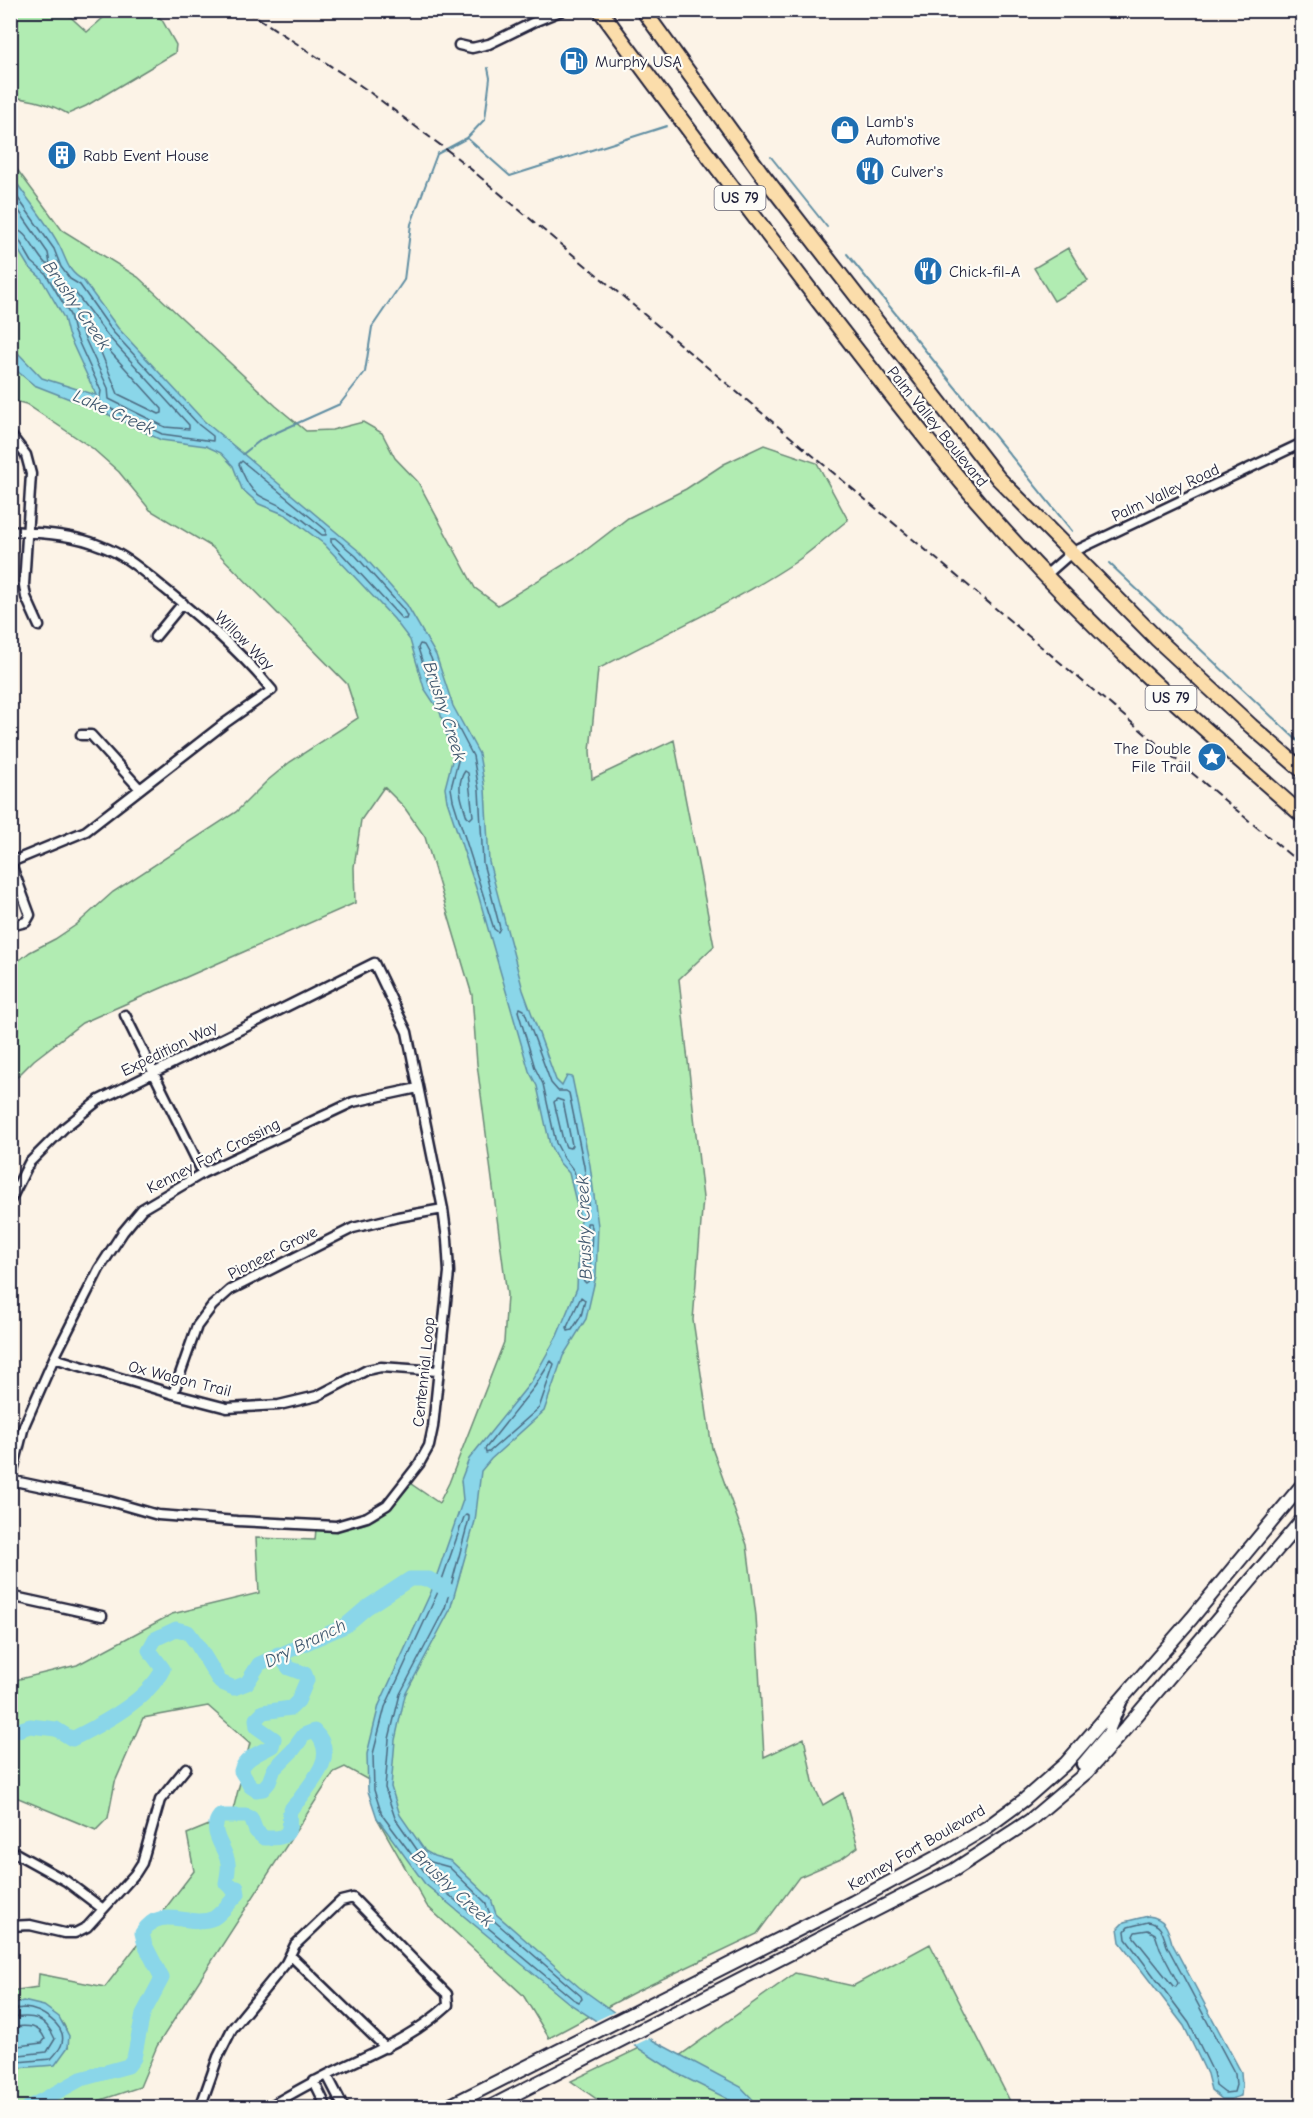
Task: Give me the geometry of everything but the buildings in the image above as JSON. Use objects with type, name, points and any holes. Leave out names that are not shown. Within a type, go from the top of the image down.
[{"type":"highway","name":"Palm Valley Boulevard","points":[[600,10],[721,174],[883,384],[981,505],[1082,613],[1200,726],[1302,815]]},
{"type":"highway","name":"Palm Valley Boulevard","points":[[643,10],[762,174],[998,478],[1187,667],[1302,770]]},
{"type":"main road","name":"Kenney Fort Boulevard","points":[[445,2108],[854,1902],[986,1828],[1024,1800],[1066,1763],[1302,1485]]},
{"type":"main road","name":"Kenney Fort Boulevard","points":[[488,2108],[954,1870],[1029,1821],[1087,1772],[1302,1520]]},
{"type":"street","points":[[459,45],[472,48],[489,44],[563,10]]},
{"type":"street","points":[[10,434],[20,444],[30,467],[30,504],[24,585],[26,597],[39,626]]},
{"type":"street","name":"Palm Valley Road","points":[[1046,575],[1071,553],[1302,443]]},
{"type":"street","name":"Willow Way","points":[[10,531],[72,537],[113,550],[128,559],[228,641],[250,662],[272,690],[225,723],[86,831],[11,862]]},
{"type":"street","points":[[155,637],[183,603]]},
{"type":"street","points":[[81,735],[91,735],[140,789]]},
{"type":"street","points":[[10,926],[26,922],[30,915],[11,862]]},
{"type":"street","name":"Expedition Way","points":[[10,1201],[28,1163],[64,1128],[99,1100],[375,963]]},
{"type":"street","name":"Centennial Loop","points":[[11,1481],[109,1501],[158,1515],[336,1526],[367,1518],[387,1505],[419,1464],[429,1446],[434,1427],[449,1272],[447,1239],[407,1032],[375,963]]},
{"type":"street","points":[[125,1016],[203,1173]]},
{"type":"street","name":"Kenney Fort Crossing","points":[[11,1481],[24,1426],[54,1358],[99,1269],[123,1232],[142,1209],[203,1173],[353,1102],[418,1088]]},
{"type":"street","name":"Pioneer Grove","points":[[172,1394],[197,1326],[212,1306],[230,1290],[353,1228],[443,1209]]},
{"type":"street","name":"Ox Wagon Trail","points":[[54,1358],[172,1394],[227,1408],[279,1405],[317,1396],[367,1370],[395,1367],[438,1371]]},
{"type":"street","points":[[10,1596],[102,1616]]},
{"type":"street","points":[[1087,1772],[1082,1764],[1108,1733],[1122,1699]]},
{"type":"street","points":[[10,1926],[30,1925],[64,1933],[75,1932],[87,1927],[135,1874],[142,1863],[160,1800],[186,1768]]},
{"type":"street","points":[[10,1850],[66,1881],[103,1909]]},
{"type":"street","points":[[200,2108],[218,2056],[232,2029],[286,1964],[295,1945],[341,1901],[353,1898],[447,1994],[448,2005],[431,2021],[386,2048],[314,2081],[267,2108]]},
{"type":"street","points":[[290,1955],[386,2048]]},
{"type":"street","points":[[327,2075],[344,2108]]},
{"type":"street","points":[[314,2081],[327,2108]]},
{"type":"green space","points":[[10,11],[64,11],[87,32],[111,11],[152,11],[162,20],[176,45],[175,53],[86,106],[68,114],[40,102],[11,97]]},
{"type":"green space","points":[[10,160],[62,230],[138,277],[276,406],[306,431],[332,430],[363,422],[382,433],[395,458],[418,482],[475,588],[498,605],[581,554],[628,518],[686,489],[724,464],[764,445],[817,463],[848,520],[801,558],[770,578],[598,669],[590,751],[592,779],[674,740],[714,946],[679,979],[703,1198],[693,1320],[712,1448],[747,1545],[756,1616],[764,1757],[804,1738],[814,1786],[823,1805],[843,1793],[858,1847],[841,1859],[799,1877],[757,1934],[633,1993],[549,2038],[523,1995],[427,1906],[377,1818],[372,1782],[345,1767],[334,1772],[157,2046],[140,2087],[80,2107],[17,2107],[11,2102],[11,2084],[17,2068],[27,2067],[68,2047],[68,2039],[65,2026],[52,2014],[22,2003],[11,2005],[11,1991],[38,1987],[39,1974],[105,1987],[194,1871],[187,1834],[214,1823],[233,1810],[250,1743],[208,1706],[143,1718],[115,1782],[108,1818],[96,1830],[11,1795],[11,1681],[77,1665],[172,1614],[259,1593],[256,1538],[315,1540],[316,1529],[348,1527],[371,1522],[389,1508],[411,1484],[439,1503],[504,1342],[507,1295],[477,1064],[472,995],[425,837],[404,807],[384,787],[361,820],[354,867],[355,903],[82,1023],[34,1060],[11,1083],[11,970],[17,962],[76,925],[113,892],[236,812],[290,762],[358,718],[347,684],[212,547],[150,510],[119,472],[92,448],[26,404],[11,400]]},
{"type":"green space","points":[[1068,248],[1088,281],[1054,301],[1034,268]]},
{"type":"green space","points":[[930,1944],[1013,2107],[608,2107],[571,2081],[654,2041],[679,2056],[795,1973],[853,1986]]},
{"type":"water","points":[[11,179],[18,185],[51,231],[71,270],[83,280],[118,328],[204,421],[360,552],[407,605],[436,655],[453,706],[479,754],[485,789],[489,862],[523,990],[556,1080],[562,1086],[567,1076],[572,1077],[590,1165],[598,1226],[596,1276],[586,1319],[563,1356],[544,1411],[481,1471],[475,1521],[450,1610],[405,1695],[395,1740],[391,1787],[400,1815],[425,1851],[451,1861],[491,1899],[496,1914],[579,1987],[654,2041],[741,2087],[760,2107],[735,2107],[730,2100],[678,2074],[570,2004],[425,1884],[377,1818],[368,1791],[367,1754],[379,1705],[431,1592],[463,1500],[461,1480],[469,1459],[531,1382],[557,1336],[577,1288],[580,1218],[569,1173],[559,1162],[550,1145],[537,1086],[529,1071],[478,894],[447,801],[445,788],[453,757],[440,712],[424,688],[410,640],[394,619],[324,544],[286,515],[259,504],[242,489],[233,466],[221,453],[206,446],[161,440],[103,412],[34,385],[11,366],[11,349],[18,353],[42,378],[96,395],[68,334],[64,318],[41,278],[28,266],[11,238]]},
{"type":"water","points":[[1148,1916],[1162,1921],[1167,1928],[1172,1943],[1241,2072],[1241,2096],[1222,2099],[1211,2090],[1207,2074],[1184,2026],[1120,1942],[1118,1928],[1124,1922]]},
{"type":"water","points":[[23,2001],[44,2006],[59,2017],[69,2036],[68,2047],[55,2065],[17,2068],[11,2084],[11,2005]]},
{"type":"pier","points":[[616,2011],[652,2037],[631,2047],[593,2022]]},
{"type":"waterway","points":[[444,10],[448,17]]},
{"type":"waterway","points":[[243,454],[262,439],[340,404],[365,372],[372,327],[404,280],[411,224],[437,154],[467,138],[485,119],[490,78],[488,68]]},
{"type":"waterway","points":[[467,138],[510,176],[667,126]]},
{"type":"waterway","points":[[771,157],[827,227]]},
{"type":"waterway","points":[[847,254],[1072,531]]},
{"type":"waterway","points":[[1109,563],[1302,745]]},
{"type":"waterway","name":"Dry Branch","points":[[10,1733],[30,1726],[56,1729],[72,1739],[123,1710],[147,1691],[163,1669],[149,1650],[155,1639],[176,1629],[188,1632],[220,1682],[234,1688],[247,1683],[259,1664],[345,1626],[366,1608],[410,1579],[429,1579],[446,1589]]},
{"type":"waterway","points":[[28,2108],[81,2079],[128,2066],[134,2058],[143,2014],[162,1978],[145,1945],[142,1933],[149,1924],[166,1918],[195,1921],[214,1918],[238,1894],[237,1888],[230,1887],[226,1883],[227,1857],[218,1840],[215,1828],[220,1816],[251,1818],[256,1831],[264,1838],[281,1837],[288,1832],[290,1811],[322,1766],[324,1749],[321,1740],[314,1731],[304,1735],[274,1769],[269,1782],[263,1789],[256,1790],[250,1786],[241,1771],[249,1759],[272,1746],[274,1739],[257,1727],[256,1719],[263,1712],[291,1708],[298,1701],[307,1680],[305,1674],[289,1668],[278,1654]]},
{"type":"railway","points":[[246,10],[364,88],[455,156],[1302,865]]},
{"type":"place","name":"Murphy USA","points":[[574,61]]},
{"type":"place","name":"Lamb's Automotive","points":[[845,130]]},
{"type":"place","name":"Rabb Event House","points":[[62,155]]},
{"type":"place","name":"Culver's","points":[[870,171]]},
{"type":"place","name":"Chick-fil-A","points":[[928,271]]},
{"type":"place","name":"The Double File Trail","points":[[1212,757]]},
{"type":"water label","name":"Brushy Creek","points":[[77,305]]},
{"type":"water label","name":"Lake Creek","points":[[114,412]]},
{"type":"water label","name":"Brushy Creek","points":[[445,711]]},
{"type":"water label","name":"Brushy Creek","points":[[584,1228]]},
{"type":"water label","name":"Brushy Creek","points":[[453,1888]]}]
